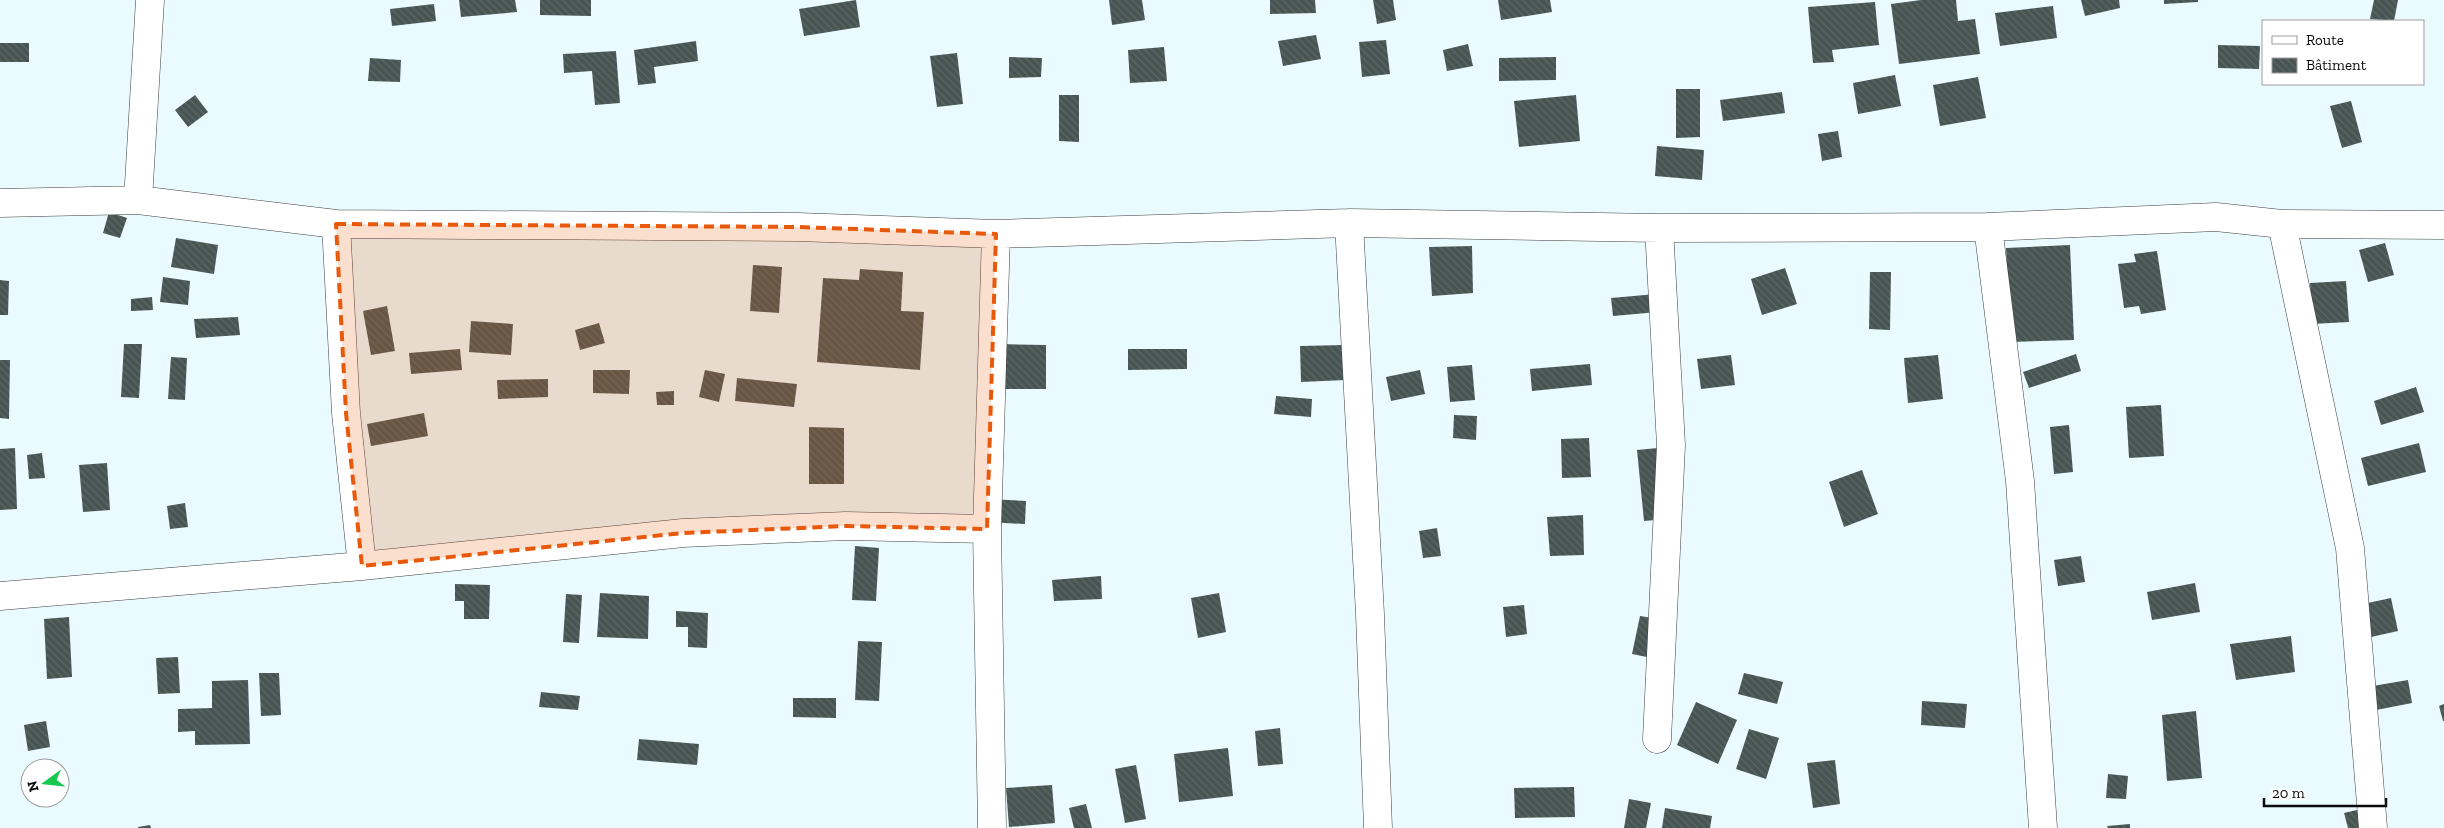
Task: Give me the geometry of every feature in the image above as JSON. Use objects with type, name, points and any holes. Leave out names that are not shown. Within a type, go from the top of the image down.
[{"type":"street","points":[[138,200],[150,0]]},
{"type":"street","points":[[0,203],[138,200],[336,224],[798,226],[996,234],[1349,223],[1659,228],[1988,227],[2216,217],[2282,224],[2444,225]]},
{"type":"street","points":[[1349,223],[1370,614],[1378,828]]},
{"type":"street","points":[[336,224],[346,413],[362,566]]},
{"type":"street","points":[[2282,224],[2350,548],[2373,828]]},
{"type":"street","points":[[1988,227],[2020,480],[2044,828]]},
{"type":"street","points":[[1657,739],[1672,445],[1659,228]]},
{"type":"street","points":[[992,828],[987,529],[996,234]]},
{"type":"street","points":[[0,596],[362,566],[683,533],[846,526],[987,529]]},
{"type":"highlighted area","points":[[336,224],[798,227],[996,234],[987,529],[846,526],[683,533],[362,566],[346,413]]},
{"type":"building","points":[[459,0],[515,0],[517,12],[461,17]]},
{"type":"building","points":[[540,0],[591,0],[591,16],[540,15]]},
{"type":"building","points":[[856,0],[860,27],[804,36],[799,9]]},
{"type":"building","points":[[1109,0],[1142,0],[1145,20],[1112,25]]},
{"type":"building","points":[[1270,0],[1315,0],[1316,13],[1270,14]]},
{"type":"building","points":[[1373,0],[1393,0],[1396,20],[1377,24]]},
{"type":"building","points":[[1498,0],[1550,0],[1552,12],[1501,20]]},
{"type":"building","points":[[1921,0],[1956,0],[1958,21],[1975,19],[1980,54],[1899,64],[1891,4]]},
{"type":"building","points":[[2081,0],[2119,0],[2120,8],[2085,16]]},
{"type":"building","points":[[2164,0],[2198,0],[2198,2],[2164,4]]},
{"type":"building","points":[[2374,0],[2398,0],[2394,20],[2370,19]]},
{"type":"building","points":[[1875,2],[1879,45],[1832,50],[1834,62],[1813,63],[1808,7]]},
{"type":"building","points":[[434,4],[436,21],[392,26],[390,9]]},
{"type":"building","points":[[2053,6],[2057,38],[2000,46],[1995,13]]},
{"type":"building","points":[[1316,35],[1321,59],[1283,66],[1278,41]]},
{"type":"building","points":[[1386,40],[1390,74],[1362,77],[1359,42]]},
{"type":"building","points":[[696,41],[698,61],[654,67],[656,83],[638,85],[634,50]]},
{"type":"building","points":[[0,43],[29,43],[29,62],[0,62]]},
{"type":"building","points":[[1468,44],[1473,66],[1447,71],[1443,50]]},
{"type":"building","points":[[2218,45],[2260,46],[2259,69],[2218,68]]},
{"type":"building","points":[[1164,47],[1167,81],[1130,83],[1128,50]]},
{"type":"building","points":[[616,51],[620,103],[595,105],[592,71],[564,73],[563,54]]},
{"type":"building","points":[[957,53],[963,104],[937,107],[930,56]]},
{"type":"building","points":[[1009,57],[1042,58],[1041,77],[1009,78]]},
{"type":"building","points":[[1556,57],[1556,80],[1499,81],[1499,58]]},
{"type":"building","points":[[370,58],[401,60],[400,82],[368,81]]},
{"type":"building","points":[[1895,75],[1901,106],[1858,114],[1853,83]]},
{"type":"building","points":[[1978,77],[1986,118],[1940,126],[1933,85]]},
{"type":"building","points":[[1676,89],[1700,89],[1700,137],[1676,138]]},
{"type":"building","points":[[1782,92],[1785,113],[1723,121],[1720,100]]},
{"type":"building","points":[[195,95],[208,112],[188,127],[175,110]]},
{"type":"building","points":[[1059,95],[1079,95],[1079,142],[1059,141]]},
{"type":"building","points":[[1576,95],[1580,141],[1519,147],[1514,101]]},
{"type":"building","points":[[2351,101],[2362,142],[2342,148],[2330,106]]},
{"type":"building","points":[[1838,131],[1842,157],[1822,161],[1818,134]]},
{"type":"building","points":[[1657,146],[1704,150],[1702,180],[1655,176]]},
{"type":"building","points":[[109,212],[127,218],[120,238],[103,233]]},
{"type":"building","points":[[176,238],[218,245],[214,274],[171,267]]},
{"type":"building","points":[[2385,243],[2394,275],[2368,282],[2359,250]]},
{"type":"building","points":[[2070,245],[2074,340],[2010,342],[2006,248]]},
{"type":"building","points":[[1472,246],[1473,293],[1432,296],[1429,247]]},
{"type":"building","points":[[2157,251],[2166,310],[2141,314],[2139,306],[2124,308],[2118,264],[2136,262],[2134,254]]},
{"type":"building","points":[[753,265],[782,267],[779,313],[750,311]]},
{"type":"building","points":[[1785,268],[1797,304],[1762,315],[1751,279]]},
{"type":"building","points":[[860,269],[903,272],[901,311],[924,312],[920,370],[817,362],[823,278],[859,280]]},
{"type":"building","points":[[1870,272],[1891,272],[1890,330],[1869,329]]},
{"type":"building","points":[[163,277],[190,281],[188,305],[160,302]]},
{"type":"building","points":[[0,280],[9,281],[8,315],[0,315]]},
{"type":"building","points":[[2346,281],[2349,322],[2312,324],[2310,283]]},
{"type":"building","points":[[1656,294],[1658,312],[1613,316],[1611,298]]},
{"type":"building","points":[[152,297],[153,310],[131,311],[131,299]]},
{"type":"building","points":[[387,306],[395,351],[371,355],[363,311]]},
{"type":"building","points":[[238,317],[240,335],[196,338],[194,319]]},
{"type":"building","points":[[471,321],[513,324],[511,355],[469,352]]},
{"type":"building","points":[[599,323],[605,343],[580,350],[575,330]]},
{"type":"building","points":[[124,344],[142,344],[139,398],[121,397]]},
{"type":"building","points":[[998,344],[1046,345],[1046,389],[998,389]]},
{"type":"building","points":[[1345,345],[1346,380],[1301,382],[1300,346]]},
{"type":"building","points":[[460,349],[462,370],[411,374],[409,353]]},
{"type":"building","points":[[1128,349],[1187,349],[1187,369],[1128,370]]},
{"type":"building","points":[[2076,354],[2081,371],[2029,388],[2023,372]]},
{"type":"building","points":[[1731,355],[1735,385],[1701,389],[1697,359]]},
{"type":"building","points":[[1938,355],[1943,399],[1908,403],[1904,358]]},
{"type":"building","points":[[171,357],[187,358],[185,400],[168,399]]},
{"type":"building","points":[[0,360],[10,360],[9,419],[0,418]]},
{"type":"building","points":[[1590,364],[1592,385],[1532,391],[1530,369]]},
{"type":"building","points":[[1472,365],[1475,400],[1450,402],[1447,367]]},
{"type":"building","points":[[593,370],[630,370],[629,394],[593,393]]},
{"type":"building","points":[[705,370],[725,374],[719,402],[699,397]]},
{"type":"building","points":[[1420,370],[1425,394],[1391,401],[1386,377]]},
{"type":"building","points":[[737,378],[797,384],[794,407],[735,401]]},
{"type":"building","points":[[548,379],[548,397],[498,399],[497,380]]},
{"type":"building","points":[[2416,387],[2424,412],[2381,425],[2374,401]]},
{"type":"building","points":[[674,391],[674,405],[657,405],[656,392]]},
{"type":"building","points":[[1276,396],[1312,399],[1311,417],[1274,414]]},
{"type":"building","points":[[2161,405],[2164,456],[2129,458],[2126,407]]},
{"type":"building","points":[[424,413],[428,436],[371,446],[367,424]]},
{"type":"building","points":[[1454,415],[1477,416],[1476,440],[1453,438]]},
{"type":"building","points":[[2069,425],[2073,472],[2054,474],[2050,427]]},
{"type":"building","points":[[809,427],[844,428],[844,484],[809,484]]},
{"type":"building","points":[[1589,438],[1591,477],[1562,478],[1561,439]]},
{"type":"building","points":[[2419,443],[2426,472],[2368,486],[2361,458]]},
{"type":"building","points":[[15,448],[17,509],[0,510],[0,449]]},
{"type":"building","points":[[1658,448],[1667,519],[1644,521],[1637,450]]},
{"type":"building","points":[[42,453],[45,478],[29,479],[27,455]]},
{"type":"building","points":[[107,463],[110,510],[83,512],[79,465]]},
{"type":"building","points":[[1862,470],[1878,514],[1844,527],[1829,482]]},
{"type":"building","points":[[988,499],[1026,501],[1025,524],[987,522]]},
{"type":"building","points":[[185,503],[188,527],[170,529],[167,506]]},
{"type":"building","points":[[1583,515],[1584,555],[1550,556],[1547,517]]},
{"type":"building","points":[[1437,528],[1441,556],[1423,558],[1419,531]]},
{"type":"building","points":[[855,546],[879,548],[876,601],[852,600]]},
{"type":"building","points":[[2081,556],[2085,582],[2058,586],[2054,560]]},
{"type":"building","points":[[1101,576],[1102,599],[1054,601],[1052,580]]},
{"type":"building","points":[[2195,583],[2200,612],[2152,620],[2147,592]]},
{"type":"building","points":[[455,584],[490,585],[489,619],[464,619],[464,601],[455,601]]},
{"type":"building","points":[[600,593],[649,596],[648,639],[597,637]]},
{"type":"building","points":[[1219,593],[1226,632],[1198,638],[1191,598]]},
{"type":"building","points":[[566,594],[582,595],[579,643],[563,642]]},
{"type":"building","points":[[2391,598],[2398,631],[2371,637],[2363,604]]},
{"type":"building","points":[[1524,605],[1527,634],[1506,637],[1503,607]]},
{"type":"building","points":[[676,611],[708,613],[707,648],[688,647],[688,627],[676,627]]},
{"type":"building","points":[[1640,616],[1659,619],[1652,658],[1632,654]]},
{"type":"building","points":[[69,617],[72,677],[47,679],[44,619]]},
{"type":"building","points":[[2291,636],[2295,672],[2236,680],[2230,644]]},
{"type":"building","points":[[858,641],[882,642],[879,701],[855,700]]},
{"type":"building","points":[[178,657],[180,693],[158,694],[156,658]]},
{"type":"building","points":[[259,673],[279,673],[281,715],[261,716]]},
{"type":"building","points":[[1744,673],[1783,682],[1777,704],[1738,694]]},
{"type":"building","points":[[248,680],[250,744],[195,745],[195,731],[178,732],[178,709],[212,708],[212,681]]},
{"type":"building","points":[[2408,680],[2412,703],[2371,711],[2367,687]]},
{"type":"building","points":[[541,692],[580,696],[578,710],[539,707]]},
{"type":"building","points":[[793,698],[836,698],[836,718],[793,717]]},
{"type":"building","points":[[1922,701],[1967,704],[1965,728],[1921,725]]},
{"type":"building","points":[[1696,702],[1737,720],[1718,764],[1677,745]]},
{"type":"building","points":[[2444,704],[2444,721],[2443,721],[2439,706]]},
{"type":"building","points":[[2196,711],[2202,778],[2167,781],[2162,715]]},
{"type":"building","points":[[46,721],[50,747],[28,751],[24,725]]},
{"type":"building","points":[[1280,728],[1283,764],[1258,766],[1255,731]]},
{"type":"building","points":[[1749,729],[1779,738],[1766,779],[1736,769]]},
{"type":"building","points":[[639,739],[699,744],[697,765],[637,760]]},
{"type":"building","points":[[1228,748],[1233,796],[1179,802],[1174,754]]},
{"type":"building","points":[[1835,760],[1840,804],[1813,808],[1807,763]]},
{"type":"building","points":[[1136,765],[1146,819],[1125,823],[1115,769]]},
{"type":"building","points":[[2108,774],[2128,776],[2126,799],[2106,798]]},
{"type":"building","points":[[1052,785],[1055,823],[1009,827],[1006,788]]},
{"type":"building","points":[[1574,787],[1575,817],[1515,818],[1514,788]]},
{"type":"building","points":[[1629,799],[1651,803],[1646,828],[1624,828]]},
{"type":"building","points":[[1086,804],[1092,828],[1074,828],[1069,808]]},
{"type":"building","points":[[1665,808],[1712,816],[1710,828],[1662,828]]},
{"type":"building","points":[[2361,809],[2359,828],[2348,828],[2344,813]]},
{"type":"building","points":[[2130,824],[2130,828],[2108,828],[2107,826]]},
{"type":"building","points":[[150,825],[151,828],[138,828],[138,827]]}]
